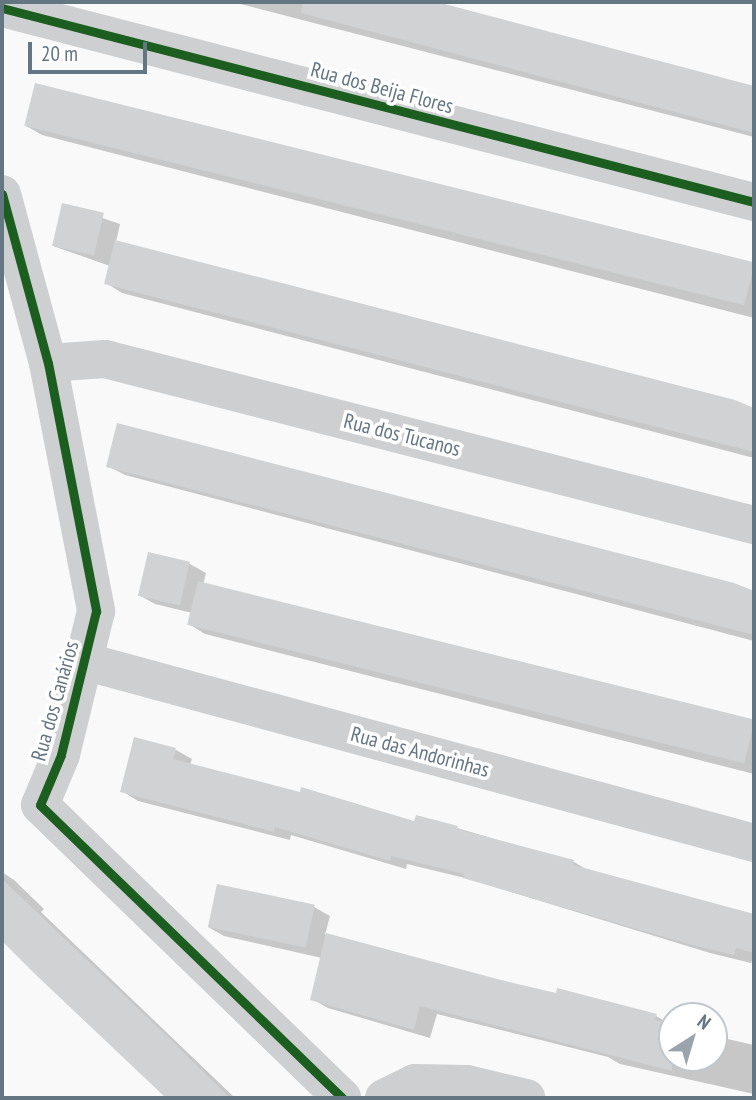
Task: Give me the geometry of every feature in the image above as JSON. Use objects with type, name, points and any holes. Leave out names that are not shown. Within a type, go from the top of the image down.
[{"type":"street","name":"Rua dos Beija Flores","points":[[2,8],[754,202]]},
{"type":"street","name":"Rua dos Canários","points":[[2,194],[48,363],[94,594],[87,662],[61,755],[40,805],[342,1098]]},
{"type":"street","name":"Rua dos Tucanos","points":[[48,363],[105,359],[754,525]]},
{"type":"street","name":"Rua das Andorinhas","points":[[87,662],[754,843]]},
{"type":"street","points":[[384,1098],[415,1083],[467,1084],[526,1098]]},
{"type":"building","points":[[303,2],[437,2],[754,86],[754,133],[301,13]]},
{"type":"building","points":[[35,83],[754,262],[744,305],[24,126]]},
{"type":"building","points":[[62,203],[104,213],[94,256],[52,246]]},
{"type":"building","points":[[115,240],[735,400],[754,408],[754,452],[104,284]]},
{"type":"building","points":[[117,423],[734,583],[754,591],[754,635],[106,467]]},
{"type":"building","points":[[148,552],[190,562],[180,606],[138,596]]},
{"type":"building","points":[[198,581],[754,720],[744,764],[187,625]]},
{"type":"building","points":[[134,737],[176,748],[173,759],[300,792],[301,787],[414,821],[416,815],[458,826],[457,829],[574,860],[573,865],[754,914],[754,953],[736,948],[734,955],[692,945],[463,878],[464,874],[391,856],[390,861],[275,827],[274,832],[120,792]]},
{"type":"building","points":[[2,879],[230,1098],[166,1098],[36,975],[2,941]]},
{"type":"building","points":[[217,884],[315,905],[306,948],[208,927]]},
{"type":"building","points":[[326,933],[501,980],[556,993],[557,988],[657,1014],[655,1020],[658,1021],[658,1067],[420,1006],[414,1030],[310,1000]]},
{"type":"cycle path","points":[[2,8],[754,202]]},
{"type":"cycle path","points":[[2,194],[48,363],[96,611],[61,755],[40,805],[342,1098]]}]
